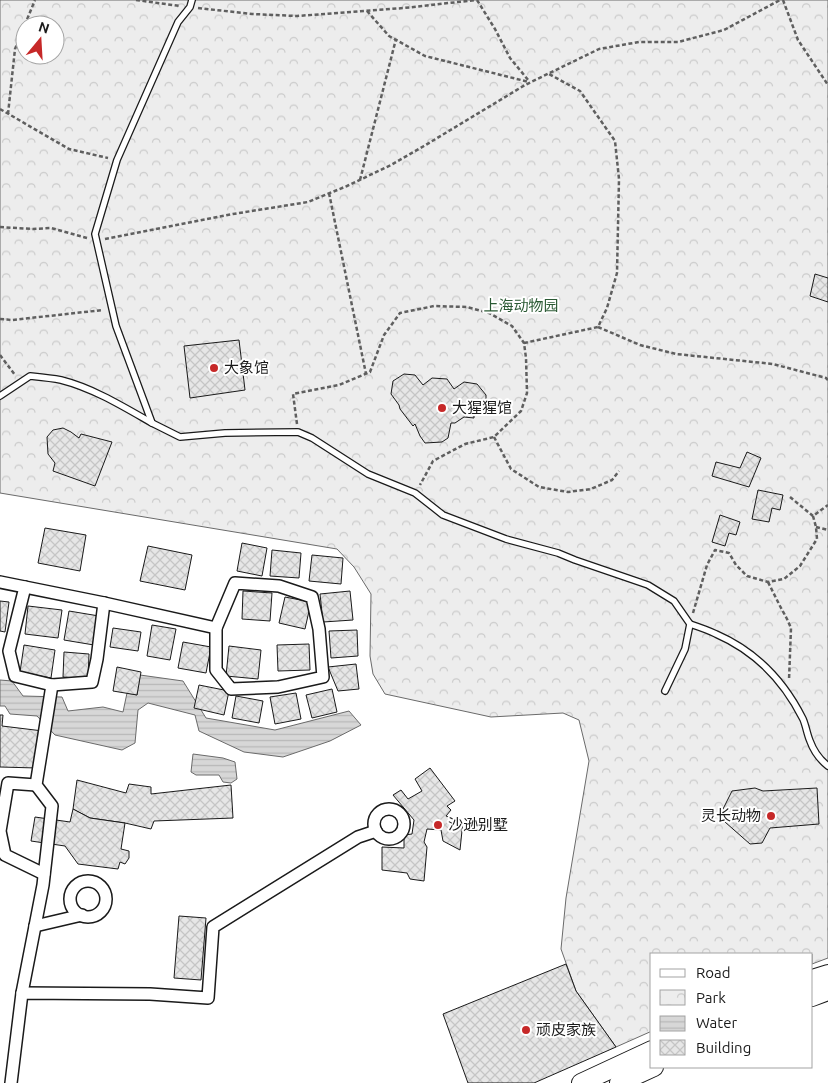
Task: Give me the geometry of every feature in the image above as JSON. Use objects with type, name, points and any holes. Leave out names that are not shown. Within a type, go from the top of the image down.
[{"type":"main road","points":[[813,979],[828,974]]},
{"type":"main road","points":[[813,997],[828,992]]},
{"type":"main road","points":[[581,1083],[650,1051]]},
{"type":"main road","points":[[619,1083],[652,1068]]},
{"type":"street","points":[[0,582],[216,628]]},
{"type":"street","points":[[235,583],[279,586],[312,597],[319,629],[323,677],[278,687],[231,689],[216,670],[216,628],[235,583]]},
{"type":"street","points":[[25,587],[9,651],[15,676],[52,685],[92,682],[98,659],[104,603]]},
{"type":"street","points":[[11,1083],[22,993],[44,874],[52,806],[36,785],[52,685]]},
{"type":"street","points":[[36,785],[8,782],[0,831],[5,855],[44,874]]},
{"type":"street","points":[[22,993],[150,994],[208,998],[214,927],[358,838],[376,831]]},
{"type":"street","points":[[35,926],[82,916]]},
{"type":"lane","points":[[152,423],[116,326],[95,234],[117,160],[178,22],[190,7],[192,0]]},
{"type":"lane","points":[[0,396],[30,376],[60,380],[82,388],[121,405],[180,437],[225,433],[298,432],[312,438],[368,474],[415,493],[443,515],[506,539],[558,553],[648,585],[674,601],[690,624],[716,634],[748,652],[766,667],[787,692],[804,721],[810,741],[819,758],[828,766]]},
{"type":"lane","points":[[665,691],[685,649],[690,624]]},
{"type":"path","points":[[8,114],[15,50],[35,0]]},
{"type":"path","points":[[136,0],[252,14],[297,16],[404,8],[476,0],[495,29],[510,58],[530,83]]},
{"type":"path","points":[[0,227],[51,228],[97,240],[308,202],[390,165],[530,83],[599,49],[639,42],[678,42],[724,30],[781,0],[798,40],[828,85]]},
{"type":"path","points":[[367,11],[389,36],[425,56],[530,83]]},
{"type":"path","points":[[360,180],[396,39]]},
{"type":"path","points":[[549,74],[580,91],[615,141],[619,179],[617,273],[607,308],[598,327]]},
{"type":"path","points":[[0,109],[69,149],[117,160]]},
{"type":"path","points":[[330,193],[366,374]]},
{"type":"path","points":[[298,432],[293,394],[339,385],[370,372],[384,335],[400,313],[434,306],[467,307],[489,313],[512,326],[524,343],[527,392],[521,411],[494,437],[465,444],[433,461],[415,493]]},
{"type":"path","points":[[0,319],[12,320],[112,310]]},
{"type":"path","points":[[524,343],[598,327],[640,345],[676,354],[773,364],[828,380]]},
{"type":"path","points":[[0,355],[21,382]]},
{"type":"path","points":[[494,437],[511,469],[539,487],[568,492],[590,490],[612,480],[619,472]]},
{"type":"path","points":[[690,624],[707,565],[716,550],[728,552],[736,566],[747,576],[768,582],[784,579],[800,566],[817,539],[816,526],[812,516],[790,497]]},
{"type":"path","points":[[812,516],[828,505]]},
{"type":"path","points":[[816,526],[828,530]]},
{"type":"path","points":[[768,582],[791,628],[790,674],[787,692]]},
{"type":"green space","name":"上海动物园","points":[[0,0],[828,0],[828,958],[813,964],[813,953],[650,953],[650,1032],[616,1047],[576,991],[561,949],[566,898],[589,761],[579,720],[563,713],[491,717],[385,694],[373,674],[370,656],[371,594],[354,567],[337,549],[0,493]]},
{"type":"water","points":[[140,675],[183,681],[206,718],[275,730],[349,711],[361,725],[330,741],[283,757],[244,752],[199,731],[195,715],[148,703],[138,710],[135,743],[122,750],[55,735],[37,716],[10,714],[5,706],[0,706],[0,680],[12,681],[23,696],[62,697],[68,711],[103,707],[123,712],[127,693],[137,695]]},
{"type":"water","points":[[193,754],[223,758],[235,762],[237,779],[231,783],[223,782],[219,775],[196,775],[191,772]]},
{"type":"building","points":[[815,274],[828,278],[828,302],[810,296]]},
{"type":"building","name":"大象馆","points":[[239,340],[245,390],[190,398],[184,346]]},
{"type":"building","name":"大猩猩馆","points":[[404,374],[415,375],[423,385],[432,378],[447,379],[454,389],[464,382],[477,384],[486,395],[486,407],[474,413],[474,418],[464,417],[455,423],[451,423],[448,438],[442,442],[425,443],[415,424],[413,426],[391,394],[393,381]]},
{"type":"building","points":[[63,428],[79,438],[81,434],[112,442],[95,486],[53,471],[55,463],[48,454],[47,437],[53,430]]},
{"type":"building","points":[[747,452],[761,458],[749,487],[712,476],[716,462],[740,468]]},
{"type":"building","points":[[758,490],[783,495],[780,510],[772,508],[769,522],[752,519]]},
{"type":"building","points":[[720,515],[740,522],[736,535],[729,533],[725,546],[712,542]]},
{"type":"building","points":[[45,528],[86,535],[80,571],[38,563]]},
{"type":"building","points":[[242,543],[267,548],[262,576],[237,571]]},
{"type":"building","points":[[148,546],[192,555],[185,590],[140,581]]},
{"type":"building","points":[[272,550],[301,553],[299,578],[270,576]]},
{"type":"building","points":[[312,555],[343,558],[341,584],[309,581]]},
{"type":"building","points":[[243,591],[272,593],[270,621],[242,619]]},
{"type":"building","points":[[350,591],[353,620],[323,622],[320,594]]},
{"type":"building","points":[[285,597],[311,602],[305,629],[279,623]]},
{"type":"building","points":[[0,601],[9,602],[5,632],[0,631]]},
{"type":"building","points":[[28,606],[62,610],[58,638],[25,634]]},
{"type":"building","points":[[69,611],[99,616],[94,645],[64,640]]},
{"type":"building","points":[[152,625],[176,629],[170,660],[147,656]]},
{"type":"building","points":[[113,628],[141,632],[138,651],[110,647]]},
{"type":"building","points":[[357,630],[358,656],[331,658],[329,631]]},
{"type":"building","points":[[183,642],[211,647],[206,673],[178,668]]},
{"type":"building","points":[[309,644],[310,670],[278,671],[277,645]]},
{"type":"building","points":[[24,645],[55,650],[51,678],[20,672]]},
{"type":"building","points":[[229,646],[261,650],[258,679],[226,676]]},
{"type":"building","points":[[64,652],[89,654],[88,679],[63,677]]},
{"type":"building","points":[[356,664],[359,689],[338,691],[328,667]]},
{"type":"building","points":[[117,667],[141,672],[137,695],[113,691]]},
{"type":"building","points":[[199,685],[229,691],[224,715],[194,708]]},
{"type":"building","points":[[332,689],[337,712],[312,718],[306,695]]},
{"type":"building","points":[[296,693],[301,719],[275,724],[270,697]]},
{"type":"building","points":[[236,696],[263,701],[259,723],[232,718]]},
{"type":"building","points":[[0,715],[3,715],[2,726],[43,731],[37,768],[0,767]]},
{"type":"building","name":"沙逊别墅","points":[[430,768],[455,801],[447,806],[451,810],[446,816],[463,821],[460,850],[443,841],[441,830],[427,829],[424,842],[427,847],[424,881],[410,879],[407,873],[382,870],[382,847],[404,848],[404,835],[412,834],[414,820],[393,795],[401,790],[408,799],[422,791],[415,779]]},
{"type":"building","points":[[77,780],[126,793],[129,784],[151,787],[151,794],[231,785],[233,818],[154,821],[151,829],[90,818],[73,809]]},
{"type":"building","name":"灵长动物","points":[[755,788],[763,791],[817,788],[819,824],[770,828],[762,843],[750,844],[725,822],[723,809],[732,791]]},
{"type":"building","points":[[73,809],[90,818],[125,823],[121,849],[129,851],[129,858],[125,864],[120,862],[118,869],[78,864],[65,846],[31,841],[35,817],[70,822]]},
{"type":"building","points":[[179,916],[206,918],[201,980],[174,978]]},
{"type":"building","name":"顽皮家族","points":[[566,964],[576,991],[616,1047],[534,1083],[468,1083],[443,1014]]},
{"type":"place","name":"大象馆","points":[[214,368]]},
{"type":"place","name":"大猩猩馆","points":[[442,408]]},
{"type":"place","name":"灵长动物","points":[[771,816]]},
{"type":"place","name":"沙逊别墅","points":[[438,825]]},
{"type":"place","name":"顽皮家族","points":[[526,1030]]}]
